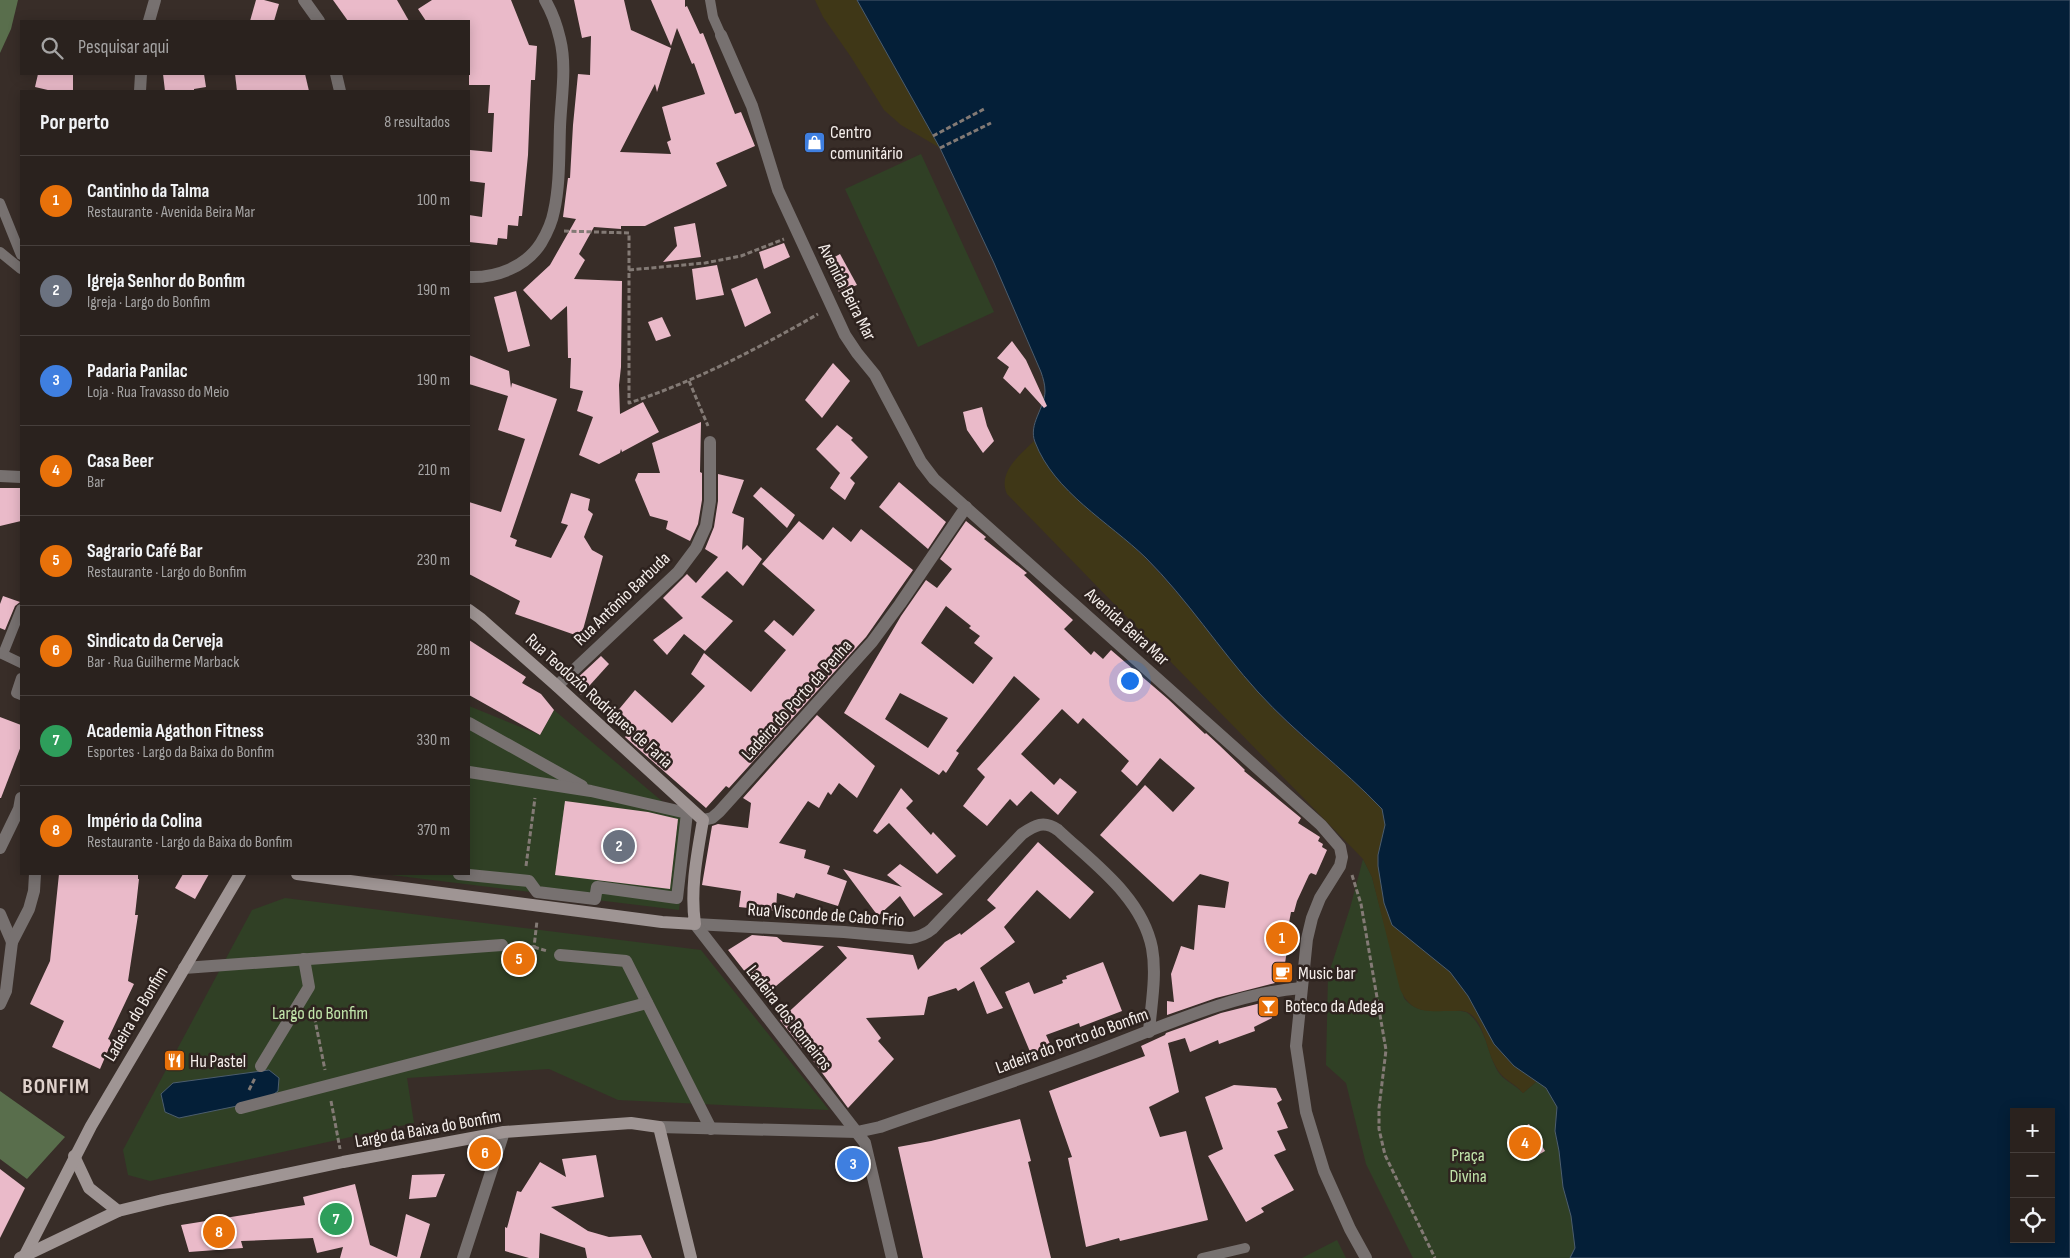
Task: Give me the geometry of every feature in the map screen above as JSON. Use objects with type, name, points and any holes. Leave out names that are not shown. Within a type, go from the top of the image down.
[{"type":"street","points":[[149,20],[155,0]]},
{"type":"street","points":[[304,0],[318,20]]},
{"type":"street","points":[[470,277],[486,278],[507,271],[526,259],[540,244],[548,230],[554,212],[563,70],[560,40],[551,10],[545,0]]},
{"type":"street","name":"Avenida Beira Mar","points":[[721,35],[752,106],[778,190],[798,234],[849,341],[885,391],[921,462],[934,479],[1321,825],[1340,847],[1342,857]]},
{"type":"street","points":[[140,90],[141,75]]},
{"type":"street","points":[[336,75],[340,90]]},
{"type":"street","name":"Rua Antônio Barbuda","points":[[557,686],[678,572],[696,548],[706,526],[710,502],[710,442]]},
{"type":"street","points":[[0,476],[20,478]]},
{"type":"street","name":"Ladeira do Porto da Penha","points":[[702,820],[712,818],[719,812],[866,649],[900,604],[966,507]]},
{"type":"street","name":"Rua Teodozio Rodrigues de Faria","points":[[470,611],[557,686],[702,820]]},
{"type":"street","points":[[470,725],[590,791]]},
{"type":"street","points":[[468,875],[529,881],[537,892],[595,900],[597,887],[677,898],[687,813],[590,791],[470,772]]},
{"type":"street","points":[[0,848],[2,836],[20,809]]},
{"type":"street","points":[[305,875],[662,922],[695,924],[692,904],[693,885],[702,820]]},
{"type":"street","name":"Rua Visconde de Cabo Frio","points":[[695,924],[844,932],[910,938],[919,937],[926,934],[1022,834],[1040,823],[1050,824],[1117,885],[1145,927],[1152,948],[1154,969],[1149,1032]]},
{"type":"street","points":[[1342,857],[1340,866],[1320,898],[1312,918],[1307,939],[1296,1046],[1306,1112],[1324,1171],[1350,1229],[1366,1258]]},
{"type":"street","points":[[0,1004],[6,991],[12,942],[29,909],[36,875]]},
{"type":"street","name":"Ladeira do Bonfim","points":[[26,1257],[74,1156],[239,875]]},
{"type":"street","points":[[0,914],[12,942]]},
{"type":"street","name":"Ladeira dos Romeiros","points":[[695,924],[857,1132],[867,1148],[892,1258]]},
{"type":"street","points":[[184,968],[502,945]]},
{"type":"street","points":[[560,955],[626,961],[711,1130]]},
{"type":"street","points":[[260,1066],[309,987],[304,959]]},
{"type":"street","name":"Ladeira do Porto do Bonfim","points":[[857,1132],[880,1127],[1260,994],[1301,988]]},
{"type":"street","points":[[240,1108],[647,1003]]},
{"type":"street","name":"Largo da Baixa do Bonfim","points":[[26,1257],[118,1211],[343,1162],[504,1132],[631,1124],[711,1130],[857,1132]]},
{"type":"street","points":[[659,1127],[691,1258]]},
{"type":"street","points":[[463,1258],[504,1132]]},
{"type":"street","points":[[74,1156],[89,1188],[118,1211]]},
{"type":"lane","points":[[710,0],[713,16],[721,35]]},
{"type":"lane","points":[[0,203],[20,253]]},
{"type":"lane","points":[[0,252],[20,268]]},
{"type":"lane","points":[[20,611],[2,653],[20,662]]},
{"type":"lane","points":[[20,681],[16,693],[20,695]]},
{"type":"lane","points":[[1202,1258],[1245,1248]]},
{"type":"path","points":[[933,136],[986,108]]},
{"type":"path","points":[[940,148],[991,123]]},
{"type":"path","points":[[548,230],[629,233],[629,403],[689,381],[771,342],[832,306]]},
{"type":"path","points":[[629,270],[705,263],[741,256],[798,234]]},
{"type":"path","points":[[689,381],[709,428],[710,442]]},
{"type":"path","points":[[524,881],[537,782]]},
{"type":"path","points":[[1342,857],[1354,879],[1361,904],[1383,1025],[1386,1050],[1379,1108],[1379,1129],[1386,1155],[1435,1258]]},
{"type":"path","points":[[502,945],[534,947],[536,930]]},
{"type":"path","points":[[240,1108],[260,1066]]},
{"type":"green space","points":[[0,0],[18,0],[11,29],[0,53]]},
{"type":"green space","points":[[921,154],[994,312],[918,347],[845,189]]},
{"type":"green space","points":[[470,706],[540,735],[554,710],[689,824],[679,910],[391,875],[470,875]]},
{"type":"green space","name":"Praça Divina","points":[[1363,859],[1372,877],[1404,998],[1417,1008],[1425,1010],[1466,1012],[1482,1031],[1497,1070],[1502,1077],[1523,1093],[1537,1081],[1554,1098],[1558,1111],[1557,1140],[1584,1189],[1575,1248],[1570,1258],[1413,1258],[1366,1164],[1346,1083],[1326,1065],[1328,976],[1350,908]]},
{"type":"green space","name":"Largo do Bonfim","points":[[285,898],[701,950],[829,1110],[618,1100],[549,1069],[407,1078],[414,1123],[150,1181],[128,1175],[123,1150],[252,910]]},
{"type":"green space","points":[[0,1091],[65,1137],[27,1179],[0,1159]]},
{"type":"green space","points":[[1337,1240],[1346,1258],[1302,1258]]},
{"type":"sand","points":[[815,0],[857,0],[940,148],[901,125],[884,110],[823,17]]},
{"type":"sand","points":[[1034,441],[1057,476],[1148,561],[1273,708],[1382,809],[1385,825],[1378,855],[1378,866],[1384,903],[1392,925],[1450,972],[1468,996],[1494,1044],[1514,1066],[1537,1081],[1523,1093],[1500,1074],[1491,1057],[1481,1028],[1473,1016],[1463,1011],[1421,1010],[1410,1003],[1405,997],[1400,989],[1372,877],[1363,859],[1007,494],[1005,478],[1008,471],[1017,458]]},
{"type":"water","points":[[857,0],[2070,0],[2070,1258],[1570,1258],[1575,1248],[1571,1216],[1563,1187],[1555,1131],[1557,1107],[1546,1088],[1514,1066],[1494,1044],[1468,996],[1450,972],[1392,925],[1384,903],[1378,866],[1378,855],[1385,825],[1382,809],[1258,692],[1161,574],[1146,558],[1069,491],[1044,460],[1033,435],[1035,422],[1044,397],[1045,386],[1041,372],[994,263],[940,148]]},
{"type":"water","points":[[269,1070],[279,1078],[278,1091],[266,1100],[179,1118],[165,1112],[161,1094],[173,1083]]},
{"type":"building","points":[[256,0],[279,4],[274,20],[250,20]]},
{"type":"building","points":[[333,0],[397,0],[408,20],[347,20]]},
{"type":"building","points":[[432,0],[511,0],[529,45],[537,46],[535,80],[531,80],[528,155],[522,216],[519,216],[518,226],[508,225],[507,239],[498,238],[497,245],[470,242],[470,215],[482,217],[485,183],[470,181],[470,150],[492,152],[494,113],[488,113],[490,85],[469,85],[470,20],[425,20],[418,9]]},
{"type":"building","points":[[574,0],[624,0],[631,30],[671,48],[657,92],[655,84],[620,152],[671,154],[667,142],[671,140],[662,107],[705,94],[694,63],[692,64],[677,28],[671,46],[651,0],[685,0],[685,7],[687,6],[700,34],[703,33],[735,114],[741,112],[755,146],[716,163],[727,186],[645,226],[621,226],[621,229],[594,227],[579,254],[585,260],[574,279],[622,281],[620,414],[643,402],[659,432],[622,452],[621,449],[620,453],[599,464],[579,455],[593,417],[577,411],[583,391],[570,388],[571,358],[568,358],[567,306],[551,320],[523,290],[550,265],[576,219],[563,217],[568,178],[570,178],[578,74],[590,75],[591,36],[582,38]]},
{"type":"building","points":[[38,75],[73,75],[73,90],[48,90],[35,87]]},
{"type":"building","points":[[163,75],[204,75],[206,87],[194,90],[165,90]]},
{"type":"building","points":[[235,75],[305,75],[309,90],[237,90]]},
{"type":"building","points":[[695,223],[701,257],[663,262],[677,246],[674,227]]},
{"type":"building","points":[[784,243],[790,257],[764,269],[759,252]]},
{"type":"building","points":[[840,254],[857,285],[839,292],[824,263]]},
{"type":"building","points":[[717,265],[724,295],[696,300],[692,269]]},
{"type":"building","points":[[757,278],[771,313],[745,327],[731,289]]},
{"type":"building","points":[[516,291],[530,346],[508,352],[494,297]]},
{"type":"building","points":[[662,317],[671,336],[656,341],[648,322]]},
{"type":"building","points":[[1012,341],[1026,360],[1047,406],[1044,408],[1025,387],[1020,394],[1003,378],[1009,367],[997,358]]},
{"type":"building","points":[[470,355],[509,371],[511,388],[512,383],[557,399],[510,537],[517,540],[515,546],[551,558],[568,525],[561,523],[571,493],[590,499],[588,510],[593,514],[584,537],[592,550],[603,556],[581,637],[515,614],[520,601],[470,575],[470,502],[501,512],[525,439],[498,430],[508,396],[470,384]]},
{"type":"building","points":[[833,363],[850,381],[822,418],[805,400]]},
{"type":"building","points":[[982,407],[987,426],[994,441],[983,453],[967,430],[963,412]]},
{"type":"building","points":[[701,422],[700,472],[702,473],[702,500],[698,524],[690,541],[666,529],[668,521],[650,516],[635,480],[638,473],[660,473],[652,443]]},
{"type":"building","points":[[837,425],[853,438],[851,440],[868,457],[850,478],[855,483],[845,500],[830,488],[840,473],[816,449]]},
{"type":"building","points":[[718,474],[744,480],[732,513],[744,518],[742,550],[747,545],[762,559],[743,586],[727,571],[701,597],[733,621],[705,651],[684,634],[667,655],[653,640],[683,618],[663,598],[687,574],[696,583],[718,557],[705,549],[714,527],[718,501]]},
{"type":"building","points":[[899,482],[946,522],[928,549],[879,507]]},
{"type":"building","points":[[761,487],[795,515],[787,528],[753,496]]},
{"type":"building","points":[[0,488],[20,488],[20,521],[0,526]]},
{"type":"building","points":[[799,521],[823,540],[833,527],[851,542],[861,529],[913,570],[866,637],[729,788],[726,786],[706,808],[625,737],[627,735],[610,720],[635,690],[672,723],[705,686],[691,674],[704,653],[751,692],[786,650],[764,631],[774,620],[793,636],[815,610],[762,564]]},
{"type":"building","points":[[966,521],[986,537],[984,539],[1027,573],[1024,575],[1073,620],[1064,629],[1091,655],[1094,651],[1103,659],[1111,650],[1206,733],[1244,771],[1301,818],[1298,823],[1320,837],[1318,841],[1327,850],[1316,875],[1311,873],[1309,875],[1294,912],[1291,912],[1285,944],[1288,944],[1283,976],[1275,975],[1275,983],[1216,998],[1167,1015],[1167,1001],[1174,1002],[1171,974],[1181,946],[1194,950],[1198,905],[1225,908],[1229,882],[1200,874],[1173,902],[1100,835],[1145,785],[1173,812],[1195,788],[1160,758],[1137,786],[1121,771],[1129,761],[1083,718],[1078,724],[1062,709],[1021,754],[1054,785],[1060,778],[1077,792],[1058,815],[1031,791],[1017,806],[1010,799],[987,826],[963,806],[985,777],[977,769],[1040,699],[1014,676],[956,751],[959,753],[946,773],[943,770],[939,775],[844,713],[901,616],[926,580],[937,588],[952,569],[940,559]],"holes":[[[946,606],[971,626],[969,628],[980,636],[974,643],[993,658],[973,684],[921,643]],[[900,693],[948,718],[928,748],[885,719]]]},
{"type":"building","points":[[3,596],[20,602],[15,606],[5,630],[0,628],[0,604]]},
{"type":"building","points":[[470,641],[526,677],[522,683],[541,694],[554,710],[540,735],[470,696]]},
{"type":"building","points":[[601,656],[609,664],[581,695],[571,684]]},
{"type":"building","points":[[817,715],[875,766],[857,798],[839,783],[831,795],[828,792],[819,808],[808,801],[779,843],[806,850],[804,858],[830,866],[827,874],[847,881],[838,906],[796,893],[794,898],[777,893],[776,911],[739,907],[741,891],[702,885],[712,826],[718,824],[748,828],[751,803],[743,798]]},
{"type":"building","points":[[0,717],[20,725],[20,749],[0,798]]},
{"type":"building","points":[[901,788],[913,801],[906,808],[931,835],[933,832],[956,856],[937,874],[889,823],[877,834],[873,831]]},
{"type":"building","points":[[565,801],[648,812],[678,819],[670,889],[555,875]]},
{"type":"building","points":[[1038,842],[1094,892],[1070,919],[1037,890],[1004,927],[1015,942],[980,968],[1003,1008],[987,1014],[974,981],[958,991],[956,988],[928,997],[924,1015],[866,1018],[881,1038],[878,1041],[894,1059],[848,1108],[803,1047],[780,1020],[847,958],[837,946],[913,955],[918,970],[945,942],[960,933],[961,935],[996,908],[987,900]]},
{"type":"building","points":[[900,864],[943,894],[914,917],[900,896],[878,916],[843,869],[902,887],[887,875]]},
{"type":"building","points":[[59,875],[138,875],[135,915],[138,915],[128,981],[134,984],[108,1039],[112,1041],[100,1069],[52,1047],[64,1021],[30,1004],[50,961]]},
{"type":"building","points":[[182,875],[208,875],[195,899],[175,888]]},
{"type":"building","points":[[752,935],[777,937],[783,942],[824,946],[764,996],[728,950]]},
{"type":"building","points":[[1103,962],[1122,1011],[1080,1027],[1079,1023],[1046,1035],[1051,1046],[1031,1054],[1005,992],[1029,982],[1034,994],[1063,983],[1062,980],[1067,979],[1066,976]]},
{"type":"building","points":[[1273,1000],[1272,1018],[1254,1027],[1255,1031],[1219,1044],[1218,1040],[1190,1052],[1185,1038],[1168,1043],[1179,1092],[1149,1107],[1160,1137],[1186,1131],[1208,1220],[1120,1241],[1119,1238],[1086,1247],[1068,1158],[1072,1157],[1049,1091],[1145,1056],[1141,1046],[1166,1033],[1221,1013]]},
{"type":"building","points":[[1234,1085],[1276,1088],[1282,1100],[1277,1103],[1288,1128],[1277,1131],[1286,1150],[1274,1155],[1294,1190],[1261,1208],[1264,1212],[1246,1222],[1208,1156],[1223,1149],[1205,1097]]},
{"type":"building","points":[[1020,1119],[1031,1161],[1028,1162],[1051,1258],[923,1258],[898,1147],[931,1141]]},
{"type":"building","points":[[1529,1124],[1545,1151],[1528,1161],[1512,1133]]},
{"type":"building","points":[[596,1155],[604,1197],[551,1207],[588,1231],[609,1237],[641,1235],[652,1258],[587,1258],[585,1248],[540,1233],[539,1258],[529,1258],[505,1251],[505,1227],[507,1228],[517,1191],[521,1192],[540,1162],[566,1177],[562,1159]]},
{"type":"building","points":[[0,1169],[25,1188],[0,1238]]},
{"type":"building","points":[[445,1174],[436,1197],[409,1199],[412,1175]]},
{"type":"building","points":[[355,1184],[370,1245],[397,1257],[406,1214],[430,1224],[420,1258],[340,1258],[343,1247],[317,1253],[313,1238],[241,1241],[243,1248],[189,1252],[181,1225],[305,1205],[303,1197]]},
{"type":"place","name":"Centro comunitário","points":[[814,142]]},
{"type":"place","name":"Igreja Senhor do Bonfim","points":[[619,846]]},
{"type":"place","name":"Cantinho da Talma","points":[[1282,938]]},
{"type":"place","name":"Sagrario Café Bar","points":[[519,959]]},
{"type":"place","name":"Music bar","points":[[1282,973]]},
{"type":"place","name":"Boteco da Adega","points":[[1269,1006]]},
{"type":"place","name":"Hu Pastel","points":[[174,1061]]},
{"type":"place","name":"Casa Beer","points":[[1525,1143]]},
{"type":"place","name":"Sindicato da Cerveja","points":[[485,1153]]},
{"type":"place","name":"Padaria Panilac","points":[[853,1164]]},
{"type":"place","name":"Academia Agathon Fitness","points":[[336,1219]]},
{"type":"place","name":"Império da Colina","points":[[219,1232]]},
{"type":"district","name":"BONFIM","points":[[56,1086]]}]
